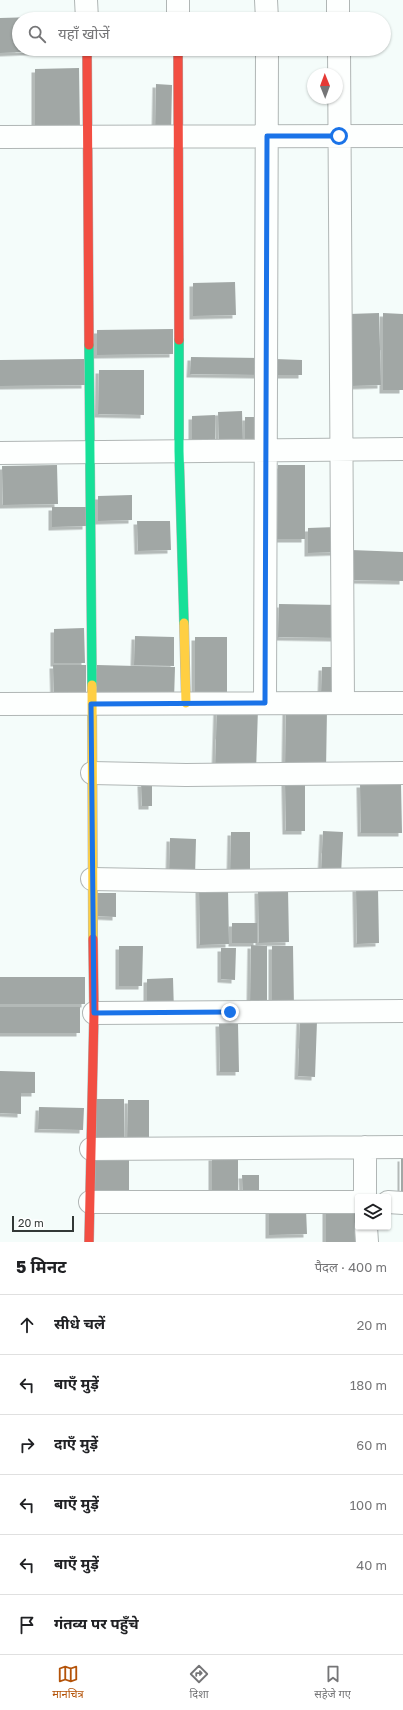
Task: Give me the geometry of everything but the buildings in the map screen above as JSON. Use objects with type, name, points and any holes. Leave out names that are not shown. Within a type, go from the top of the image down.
[{"type":"street","points":[[86,0],[87,12]]},
{"type":"street","points":[[178,0],[178,12]]},
{"type":"street","points":[[266,0],[266,12]]},
{"type":"street","points":[[338,0],[338,12]]},
{"type":"street","points":[[87,56],[94,1013],[90,1242]]},
{"type":"street","points":[[178,56],[180,451],[186,703]]},
{"type":"street","points":[[265,703],[267,56]]},
{"type":"street","points":[[339,56],[343,703]]},
{"type":"street","points":[[0,137],[403,136]]},
{"type":"street","points":[[0,453],[403,449]]},
{"type":"street","points":[[0,704],[403,703]]},
{"type":"street","points":[[92,773],[186,775],[403,774]]},
{"type":"street","points":[[92,879],[202,881],[403,880]]},
{"type":"street","points":[[94,1013],[403,1011]]},
{"type":"street","points":[[364,1147],[365,1194]]},
{"type":"street","points":[[91,1148],[403,1147]]},
{"type":"street","points":[[90,1202],[355,1202]]},
{"type":"street","points":[[391,1202],[403,1203]]},
{"type":"street","points":[[366,1230],[367,1242]]},
{"type":"traffic: fast","points":[[179,340],[179,451],[184,623]]},
{"type":"traffic: fast","points":[[89,345],[92,685]]},
{"type":"traffic: slow","points":[[184,623],[186,703]]},
{"type":"traffic: slow","points":[[92,685],[93,939]]},
{"type":"traffic: jam","points":[[87,56],[89,345]]},
{"type":"traffic: jam","points":[[178,56],[179,340]]},
{"type":"traffic: jam","points":[[89,1242],[94,1013],[93,939]]},
{"type":"route","points":[[230,1012],[94,1013],[91,704],[265,703],[267,136],[339,136]]}]
